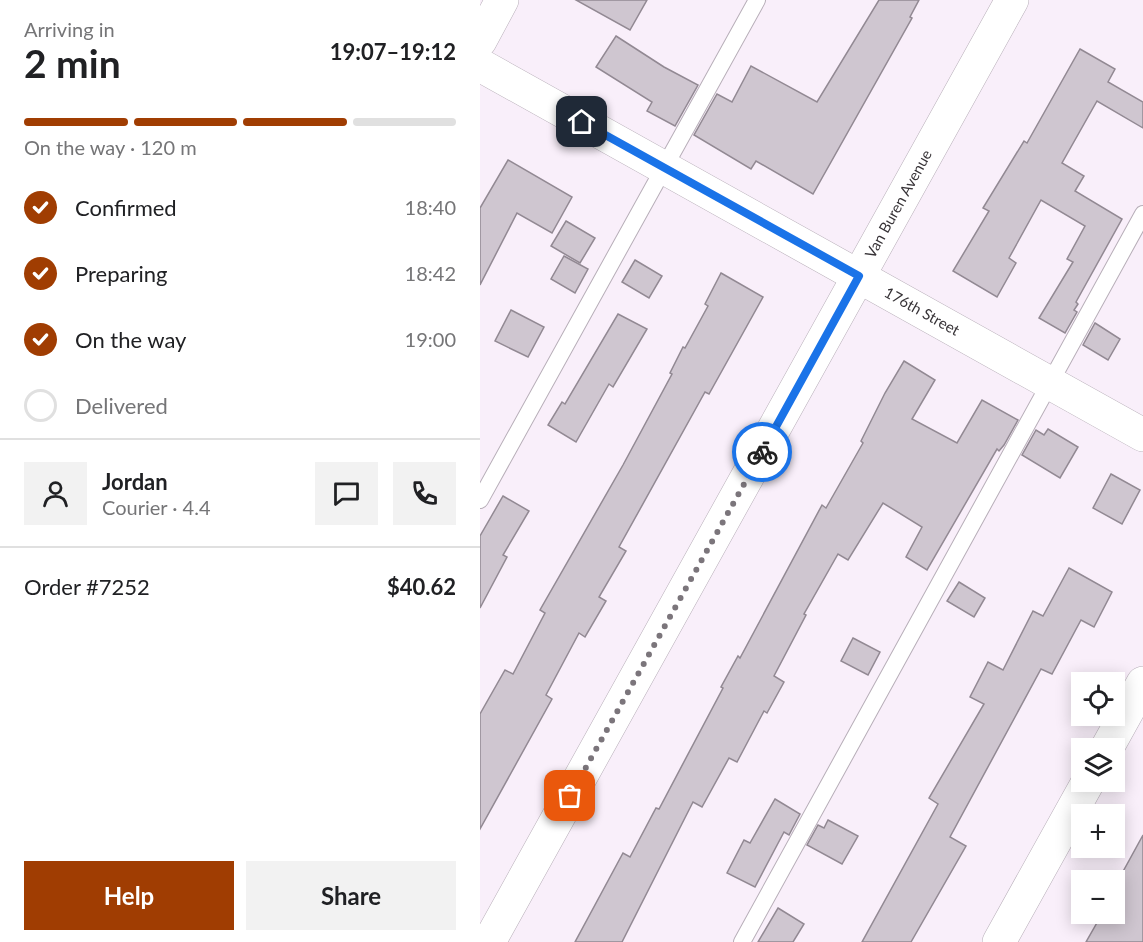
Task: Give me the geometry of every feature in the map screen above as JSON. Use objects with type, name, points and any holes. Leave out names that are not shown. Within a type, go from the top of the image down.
[{"type":"street","points":[[480,41],[502,0]]},
{"type":"street","name":"Van Buren Avenue","points":[[489,942],[1012,0]]},
{"type":"street","name":"176th Street","points":[[480,65],[1143,435]]},
{"type":"street","points":[[1113,738],[1143,683]]},
{"type":"street","points":[[999,942],[1082,792]]},
{"type":"lane","points":[[480,500],[757,0]]},
{"type":"lane","points":[[742,942],[1143,214]]},
{"type":"building","points":[[576,0],[647,0],[630,30]]},
{"type":"building","points":[[879,0],[919,0],[910,17],[912,18],[813,194],[756,161],[751,169],[694,135],[717,94],[732,102],[751,66],[817,102]]},
{"type":"building","points":[[616,36],[664,67],[698,85],[675,126],[647,111],[652,102],[596,67]]},
{"type":"building","points":[[1080,49],[1115,69],[1108,82],[1143,102],[1143,128],[1097,101],[1062,163],[1084,176],[1075,191],[1122,219],[1076,302],[1078,304],[1074,310],[1077,312],[1065,333],[1039,318],[1073,262],[1067,259],[1085,226],[1041,200],[1009,258],[1016,263],[997,297],[953,271],[989,211],[983,208],[1024,141],[1027,143]]},
{"type":"building","points":[[508,160],[572,197],[552,233],[517,213],[480,285],[480,208]]},
{"type":"building","points":[[566,221],[595,238],[580,263],[551,246]]},
{"type":"building","points":[[564,256],[588,269],[575,293],[551,279]]},
{"type":"building","points":[[635,260],[662,276],[649,298],[622,282]]},
{"type":"building","points":[[721,273],[763,297],[709,394],[705,392],[619,547],[626,551],[599,597],[606,601],[585,637],[579,633],[546,695],[552,699],[480,829],[480,714],[505,670],[513,674],[545,613],[540,610],[672,374],[670,373],[683,347],[685,348],[708,306],[705,304]]},
{"type":"building","points":[[511,310],[544,327],[528,357],[495,341]]},
{"type":"building","points":[[618,314],[647,329],[613,387],[609,384],[576,442],[548,425],[562,402],[565,404]]},
{"type":"building","points":[[1095,323],[1120,339],[1108,360],[1083,345]]},
{"type":"building","points":[[904,361],[935,380],[912,419],[957,443],[982,400],[1018,420],[1004,445],[999,451],[997,449],[927,570],[906,557],[922,527],[883,503],[848,560],[838,554],[804,614],[806,615],[774,676],[784,682],[767,713],[764,711],[737,762],[729,758],[702,807],[693,802],[622,942],[575,942],[623,853],[630,857],[656,808],[659,809],[723,688],[721,687],[738,656],[740,658],[822,505],[826,508],[863,443],[861,441],[885,393]]},
{"type":"building","points":[[1048,429],[1078,447],[1060,478],[1022,455],[1036,430],[1044,435]]},
{"type":"building","points":[[1111,474],[1140,490],[1122,524],[1093,508]]},
{"type":"building","points":[[503,496],[529,511],[503,555],[507,557],[480,608],[480,536]]},
{"type":"building","points":[[1069,568],[1112,592],[1094,627],[1081,620],[1052,674],[1041,669],[950,837],[966,846],[911,942],[862,942],[938,804],[929,798],[984,704],[970,697],[988,662],[1003,670],[1033,611],[1043,616]]},
{"type":"building","points":[[959,582],[985,598],[974,617],[947,601]]},
{"type":"building","points":[[853,638],[880,652],[868,675],[841,661]]},
{"type":"building","points":[[775,799],[800,814],[789,835],[784,832],[755,887],[727,873],[744,840],[750,843]]},
{"type":"building","points":[[828,820],[858,836],[842,864],[807,845],[818,825],[824,828]]},
{"type":"building","points":[[1143,835],[1143,942],[1086,942],[1096,924],[1125,924],[1124,870]]},
{"type":"building","points":[[778,908],[804,924],[793,942],[758,942]]},
{"type":"way so far","points":[[570,796],[762,452]]},
{"type":"route","points":[[582,122],[859,276],[762,452]]}]
